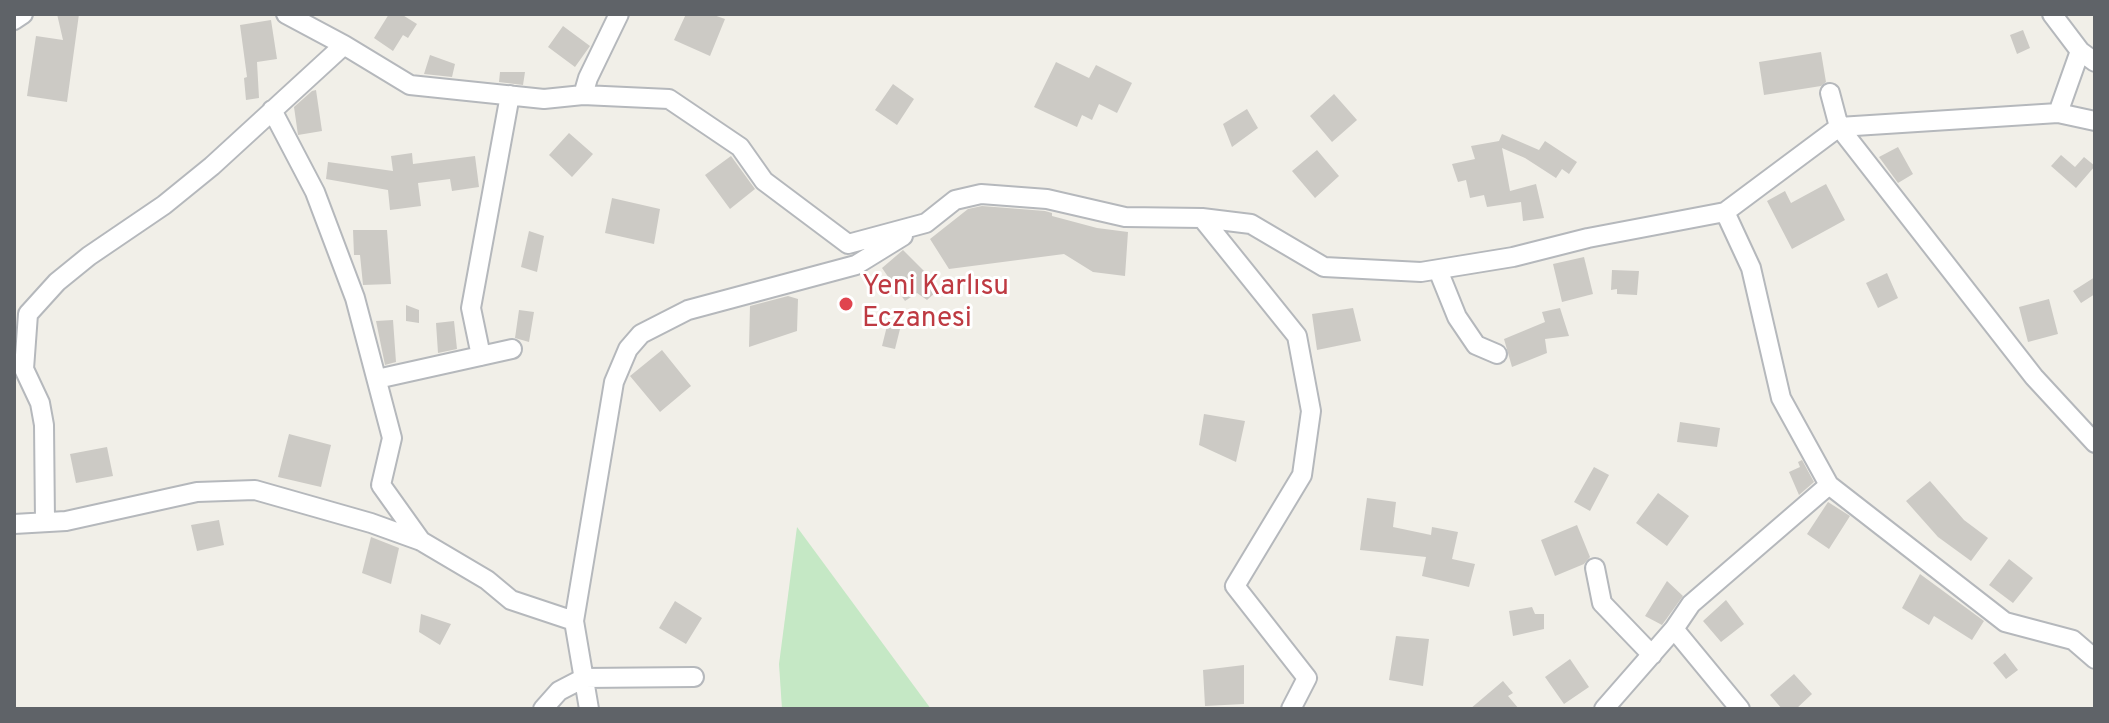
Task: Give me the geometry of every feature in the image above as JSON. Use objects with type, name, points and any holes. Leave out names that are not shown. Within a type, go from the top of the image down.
[{"type":"street","points":[[14,20],[23,14]]},
{"type":"street","points":[[286,14],[410,85],[544,99],[583,95],[669,99],[740,147],[764,181],[848,244],[926,223]]},
{"type":"street","points":[[583,95],[619,14]]},
{"type":"street","points":[[2052,14],[2087,56],[2058,113]]},
{"type":"street","points":[[45,521],[44,425],[40,403],[24,369],[28,314],[57,282],[89,256],[164,205],[212,166],[344,45]]},
{"type":"street","points":[[1830,93],[1839,127],[2034,377],[2095,443]]},
{"type":"street","points":[[481,356],[471,308],[510,95]]},
{"type":"street","points":[[272,110],[315,192],[355,298],[392,438],[381,485],[421,541]]},
{"type":"street","points":[[589,709],[574,621],[614,382],[628,349],[641,334],[688,310],[856,265],[926,223],[955,200],[981,194],[1047,199],[1125,217],[1202,218],[1251,224],[1324,267],[1389,272],[1438,270],[1725,212],[1839,127],[2058,113],[2095,121]]},
{"type":"street","points":[[1725,212],[1751,268],[1781,398],[1829,485],[2005,622],[2073,640],[2095,659]]},
{"type":"street","points":[[1202,218],[1297,336],[1311,411],[1302,475],[1235,586],[1307,678],[1291,709]]},
{"type":"street","points":[[1438,270],[1457,317],[1476,345],[1497,354]]},
{"type":"street","points":[[377,379],[512,349]]},
{"type":"street","points":[[1604,709],[1674,629],[1691,604],[1829,485]]},
{"type":"street","points":[[14,524],[66,521],[197,492],[255,490],[371,523],[421,541],[487,580],[511,600],[574,621]]},
{"type":"street","points":[[1595,568],[1602,603],[1652,655]]},
{"type":"street","points":[[1674,629],[1740,709]]},
{"type":"street","points":[[543,709],[559,691],[584,678],[694,677]]},
{"type":"green space","points":[[797,527],[931,709],[782,709],[779,664]]},
{"type":"building","points":[[57,14],[79,14],[67,102],[27,96],[36,36],[63,40]]},
{"type":"building","points":[[389,14],[401,14],[417,24],[408,38],[403,35],[393,51],[374,38]]},
{"type":"building","points":[[686,14],[711,14],[725,19],[710,56],[674,40]]},
{"type":"building","points":[[271,20],[277,59],[257,62],[259,98],[246,100],[244,78],[247,77],[240,25]]},
{"type":"building","points":[[563,26],[590,46],[575,67],[548,47]]},
{"type":"building","points":[[2023,30],[2030,48],[2017,54],[2010,35]]},
{"type":"building","points":[[1821,52],[1826,82],[1821,86],[1764,95],[1759,62]]},
{"type":"building","points":[[430,55],[455,64],[452,77],[424,74]]},
{"type":"building","points":[[1056,62],[1089,78],[1096,65],[1132,83],[1117,113],[1099,104],[1092,120],[1082,115],[1077,127],[1034,107]]},
{"type":"building","points":[[500,72],[525,72],[523,85],[499,82]]},
{"type":"building","points":[[893,84],[914,99],[897,125],[875,110]]},
{"type":"building","points":[[316,90],[322,131],[298,135],[294,107]]},
{"type":"building","points":[[1334,94],[1357,120],[1332,142],[1310,116]]},
{"type":"building","points":[[1247,109],[1258,128],[1232,147],[1223,124]]},
{"type":"building","points":[[569,133],[593,154],[572,177],[549,155]]},
{"type":"building","points":[[1502,134],[1539,150],[1545,141],[1577,162],[1569,174],[1562,169],[1556,178],[1525,158],[1502,148],[1510,191],[1536,184],[1544,218],[1523,221],[1521,202],[1487,207],[1484,195],[1470,198],[1466,180],[1458,182],[1452,164],[1475,159],[1471,146],[1499,141]]},
{"type":"building","points":[[1898,147],[1913,174],[1898,183],[1879,157]]},
{"type":"building","points":[[1317,150],[1339,176],[1315,198],[1292,171]]},
{"type":"building","points":[[412,153],[413,164],[475,156],[479,187],[452,191],[450,179],[418,183],[421,206],[390,210],[388,190],[326,179],[328,162],[393,171],[391,156]]},
{"type":"building","points":[[2061,155],[2075,167],[2084,157],[2095,166],[2076,188],[2051,166]]},
{"type":"building","points":[[731,156],[755,189],[730,209],[705,175]]},
{"type":"building","points":[[1826,184],[1845,220],[1792,249],[1767,201],[1785,191],[1791,203]]},
{"type":"building","points":[[612,198],[660,209],[654,244],[605,233]]},
{"type":"building","points":[[982,206],[1045,211],[1052,213],[1052,216],[1097,228],[1128,232],[1125,276],[1093,272],[1064,254],[949,269],[930,239],[968,209]]},
{"type":"building","points":[[353,230],[387,230],[391,284],[363,285],[360,255],[354,255]]},
{"type":"building","points":[[529,231],[544,236],[537,272],[521,267]]},
{"type":"building","points":[[903,250],[930,277],[936,292],[927,300],[917,293],[905,301],[882,268]]},
{"type":"building","points":[[1584,257],[1593,294],[1562,302],[1553,264]]},
{"type":"building","points":[[1612,270],[1639,271],[1637,295],[1617,294],[1617,289],[1611,290]]},
{"type":"building","points":[[1887,273],[1898,298],[1878,308],[1866,283]]},
{"type":"building","points":[[2095,277],[2095,294],[2081,303],[2073,291]]},
{"type":"building","points":[[788,296],[798,299],[797,331],[749,347],[750,306]]},
{"type":"building","points":[[2049,299],[2058,334],[2028,342],[2019,307]]},
{"type":"building","points":[[406,305],[419,310],[419,323],[406,321]]},
{"type":"building","points":[[1353,308],[1361,341],[1317,350],[1312,314]]},
{"type":"building","points":[[1560,308],[1569,336],[1545,339],[1547,353],[1512,367],[1504,339],[1545,322],[1542,312]]},
{"type":"building","points":[[519,310],[534,312],[529,342],[515,338]]},
{"type":"building","points":[[393,320],[396,362],[385,365],[376,321]]},
{"type":"building","points":[[454,321],[457,349],[438,353],[436,323]]},
{"type":"building","points":[[887,326],[900,329],[895,349],[882,346]]},
{"type":"building","points":[[662,350],[691,386],[660,412],[630,376]]},
{"type":"building","points":[[1204,414],[1245,421],[1236,462],[1199,445]]},
{"type":"building","points":[[1680,422],[1720,428],[1717,447],[1677,442]]},
{"type":"building","points":[[289,434],[331,445],[321,487],[278,477]]},
{"type":"building","points":[[107,447],[113,476],[76,483],[70,454]]},
{"type":"building","points":[[1802,460],[1814,482],[1799,495],[1789,472],[1800,467],[1798,462]]},
{"type":"building","points":[[1594,467],[1609,475],[1590,511],[1574,502]]},
{"type":"building","points":[[1930,481],[1964,520],[1988,538],[1971,561],[1938,537],[1906,501]]},
{"type":"building","points":[[1658,493],[1689,516],[1667,546],[1636,523]]},
{"type":"building","points":[[1367,498],[1396,502],[1393,527],[1431,535],[1432,527],[1458,532],[1452,559],[1475,564],[1469,587],[1422,576],[1426,557],[1360,550]]},
{"type":"building","points":[[1828,502],[1850,516],[1829,549],[1807,534]]},
{"type":"building","points":[[219,520],[224,545],[197,551],[191,525]]},
{"type":"building","points":[[1577,525],[1590,557],[1584,564],[1555,576],[1541,540]]},
{"type":"building","points":[[371,537],[399,548],[391,584],[362,573]]},
{"type":"building","points":[[2009,559],[2033,578],[2013,603],[1989,585]]},
{"type":"building","points":[[1920,574],[1984,621],[1972,640],[1934,616],[1929,625],[1902,608]]},
{"type":"building","points":[[1667,581],[1683,596],[1662,625],[1645,616]]},
{"type":"building","points":[[1726,600],[1744,624],[1721,642],[1703,621]]},
{"type":"building","points":[[675,601],[702,618],[686,644],[659,628]]},
{"type":"building","points":[[1532,607],[1535,614],[1544,614],[1544,629],[1513,636],[1509,611]]},
{"type":"building","points":[[421,614],[451,624],[440,645],[419,632]]},
{"type":"building","points":[[1396,636],[1429,639],[1423,686],[1389,680]]},
{"type":"building","points":[[2005,653],[2018,670],[2006,679],[1993,663]]},
{"type":"building","points":[[1570,659],[1589,687],[1564,704],[1545,677]]},
{"type":"building","points":[[1244,665],[1244,704],[1205,706],[1203,670]]},
{"type":"building","points":[[1794,674],[1812,694],[1796,709],[1782,709],[1770,695]]},
{"type":"building","points":[[1503,681],[1513,693],[1508,696],[1519,709],[1470,709]]},
{"type":"place","name":"Yeni Karlısu Eczanesi","points":[[846,304]]}]
